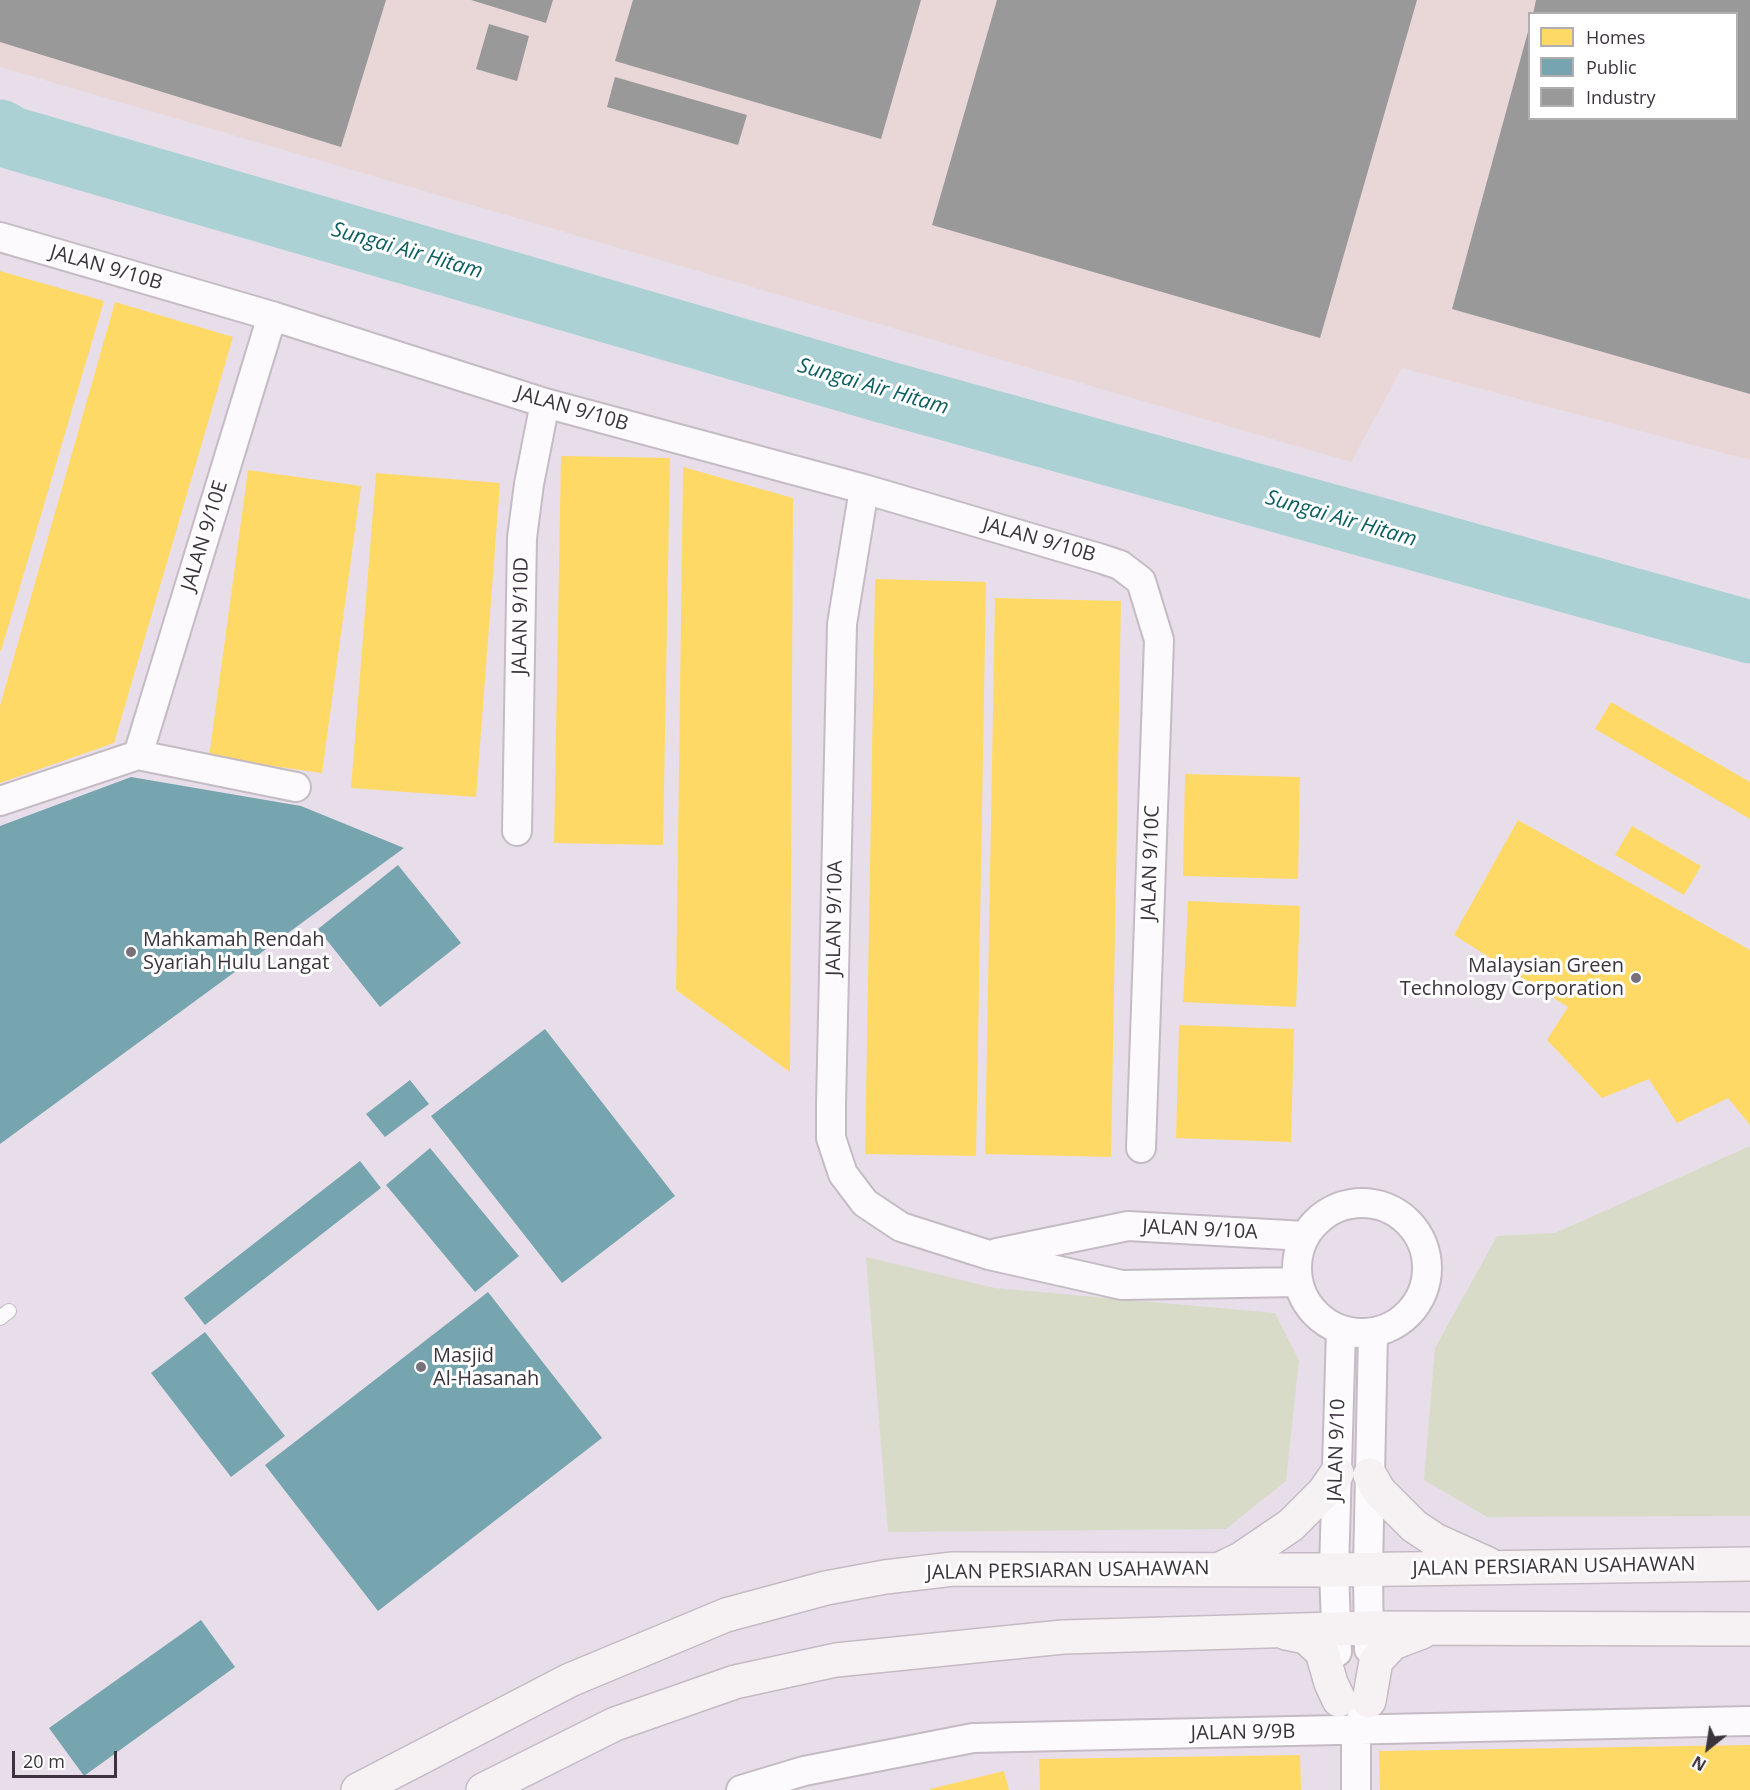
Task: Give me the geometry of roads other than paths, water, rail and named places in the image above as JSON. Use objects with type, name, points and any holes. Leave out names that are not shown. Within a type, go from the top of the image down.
[{"type":"street","name":"JALAN 9/10B","points":[[0,237],[272,316],[545,403],[864,489],[1102,559],[1120,566],[1141,581]]},
{"type":"street","name":"JALAN 9/10E","points":[[138,755],[272,316]]},
{"type":"street","name":"JALAN 9/10D","points":[[517,831],[522,538],[529,484],[545,403]]},
{"type":"street","name":"JALAN 9/10A","points":[[864,489],[842,624],[831,1138],[843,1174],[865,1203],[901,1227],[989,1255],[1122,1285],[1298,1282]]},
{"type":"street","name":"JALAN 9/10C","points":[[1141,581],[1159,640],[1141,1148]]},
{"type":"street","points":[[0,801],[138,755],[296,787]]},
{"type":"street","points":[[1366,1204],[1391,1211],[1405,1220],[1418,1235],[1425,1252],[1427,1276],[1418,1303],[1400,1322],[1373,1333],[1341,1330],[1330,1325],[1311,1309],[1298,1282],[1297,1259],[1305,1236],[1324,1216],[1344,1206],[1366,1204]]},
{"type":"street","name":"JALAN 9/10A","points":[[989,1255],[1128,1226],[1305,1236]]},
{"type":"street","name":"JALAN 9/10","points":[[1341,1330],[1334,1570],[1335,1629],[1354,1701]]},
{"type":"street","name":"JALAN 9/10","points":[[1354,1701],[1369,1628],[1373,1333]]},
{"type":"street","points":[[1219,1569],[1240,1559],[1291,1525],[1324,1492],[1337,1473]]},
{"type":"street","points":[[1370,1475],[1379,1491],[1414,1526],[1435,1540],[1498,1568]]},
{"type":"street","name":"JALAN PERSIARAN USAHAWAN","points":[[359,1790],[570,1680],[726,1615],[826,1588],[953,1569],[1334,1570],[1750,1564]]},
{"type":"street","points":[[483,1790],[615,1724],[735,1682],[836,1660],[1062,1637],[1369,1628],[1750,1629]]},
{"type":"street","points":[[1356,1790],[1354,1701],[1376,1661],[1386,1649],[1405,1638],[1435,1628]]},
{"type":"street","points":[[1278,1631],[1306,1637],[1315,1643],[1322,1652],[1331,1683],[1354,1701]]},
{"type":"street","name":"JALAN 9/9B","points":[[741,1790],[804,1772],[973,1738],[1750,1721]]},
{"type":"waterway","name":"Sungai Air Hitam","points":[[0,131],[12,138],[885,392],[1750,632]]},
{"type":"place","name":"Mahkamah Rendah Syariah Hulu Langat","points":[[131,952]]},
{"type":"place","name":"Malaysian Green Technology Corporation","points":[[1636,978]]},
{"type":"place","name":"Masjid Al-Hasanah","points":[[421,1367]]}]
